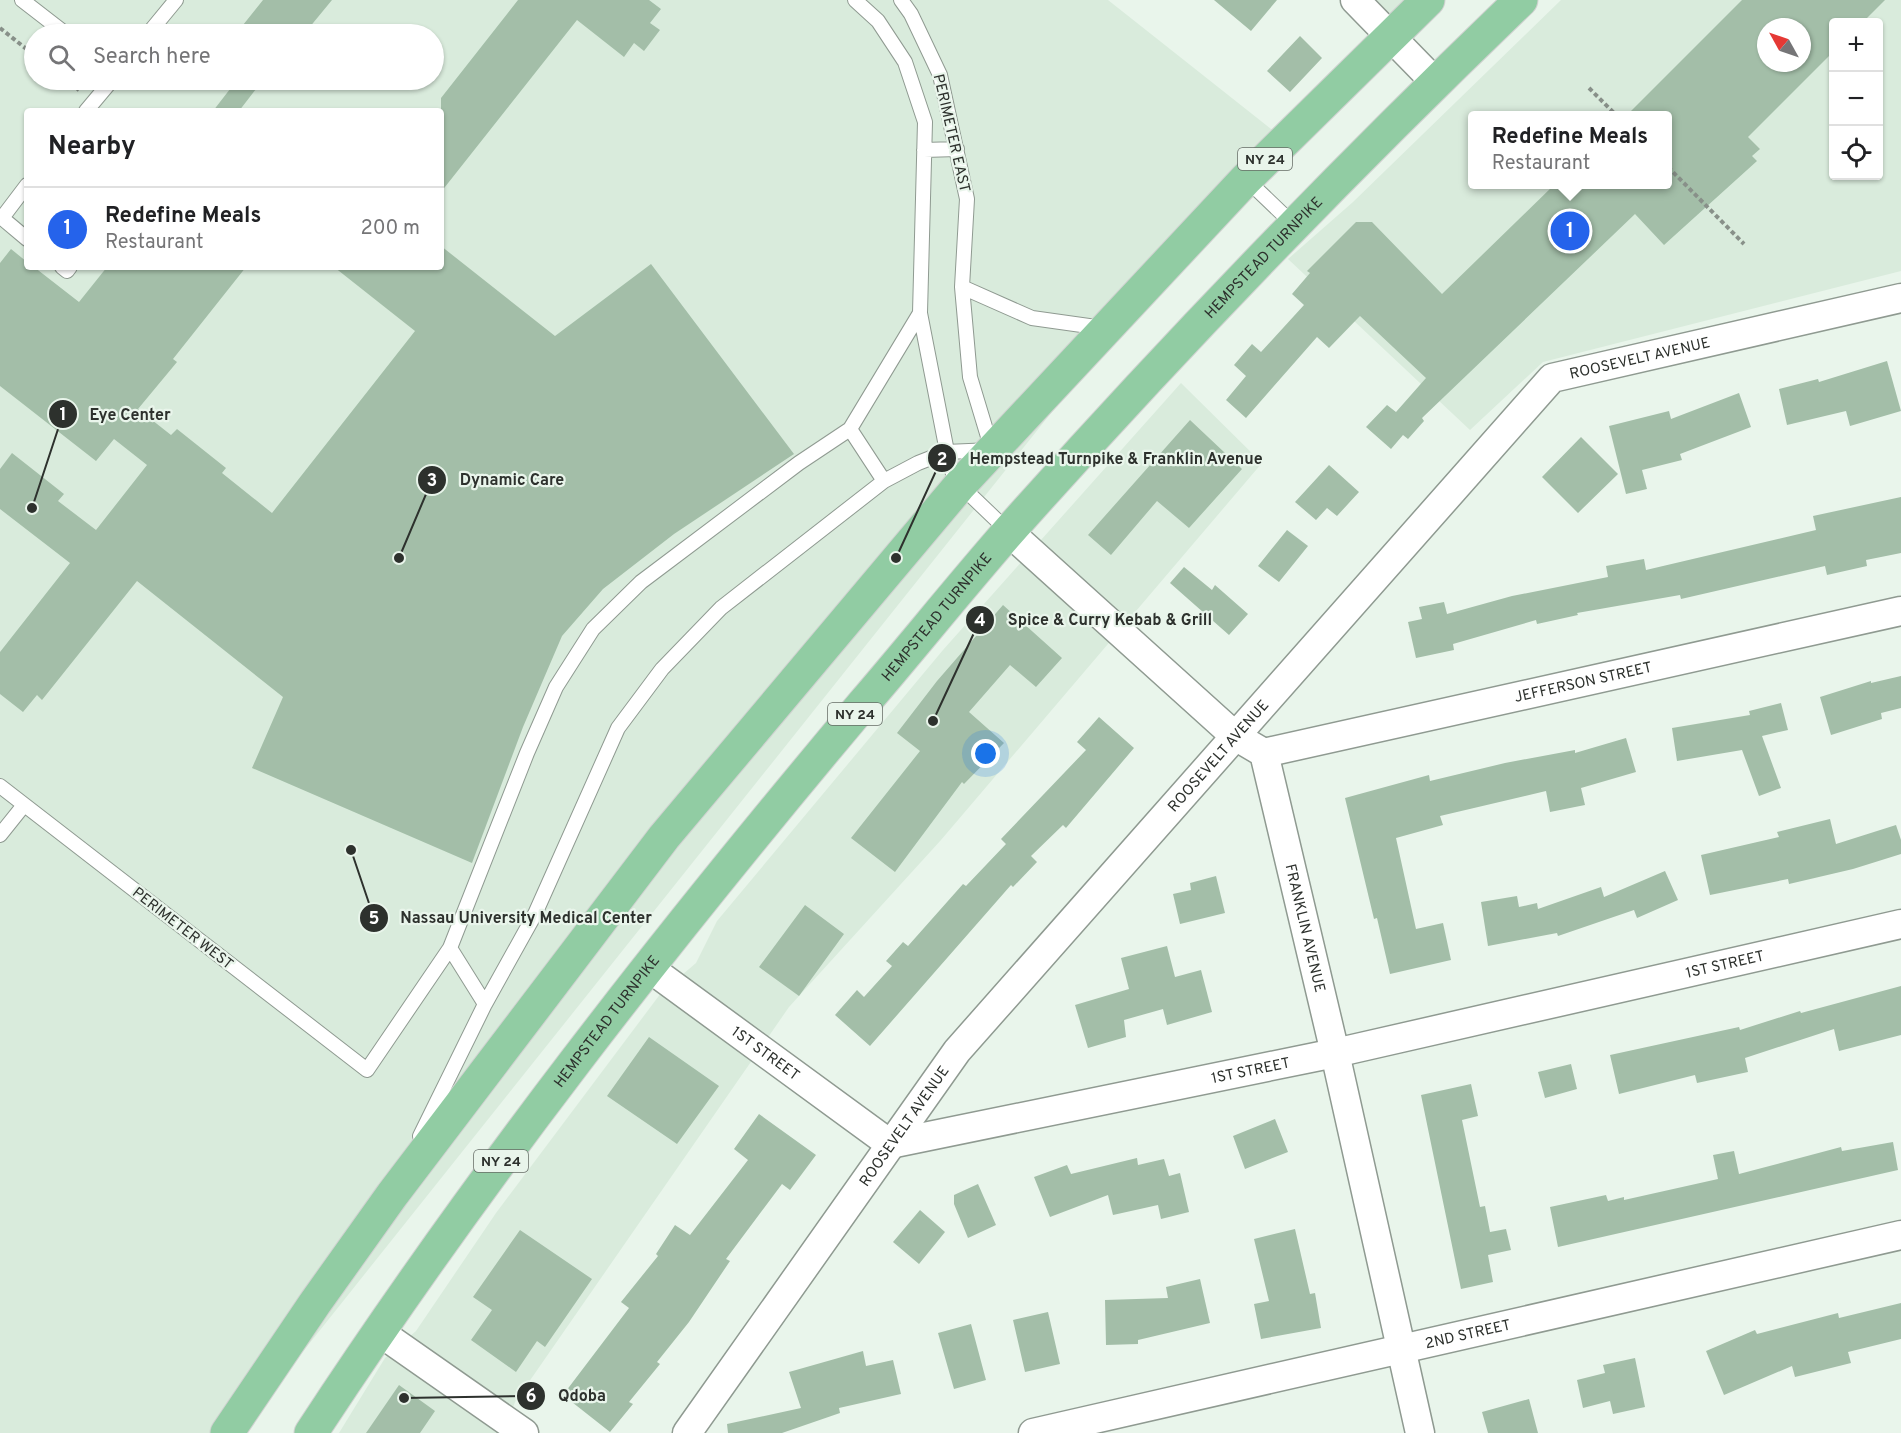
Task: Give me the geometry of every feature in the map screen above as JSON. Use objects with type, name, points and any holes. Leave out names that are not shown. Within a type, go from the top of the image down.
[{"type":"main road","name":"NY 24","points":[[227,1433],[392,1195],[664,837],[960,485],[1246,179],[1428,0]]},
{"type":"main road","name":"HEMPSTEAD TURNPIKE","points":[[311,1433],[378,1331],[456,1221],[648,968],[771,813],[1009,532],[1294,225],[1435,82],[1521,0]]},
{"type":"street","points":[[1355,0],[1435,82]]},
{"type":"street","name":"ROOSEVELT AVENUE","points":[[687,1433],[957,1052],[1552,378],[1901,298]]},
{"type":"street","points":[[1009,532],[1236,736],[1264,753]]},
{"type":"street","name":"JEFFERSON STREET","points":[[1264,753],[1901,610]]},
{"type":"street","name":"FRANKLIN AVENUE","points":[[1264,753],[1335,1053],[1420,1433]]},
{"type":"street","name":"1ST STREET","points":[[648,968],[890,1144],[1335,1053],[1901,924]]},
{"type":"street","name":"2ND STREET","points":[[1033,1433],[1901,1235]]},
{"type":"street","points":[[378,1331],[524,1433]]},
{"type":"lane","points":[[22,0],[53,24]]},
{"type":"lane","points":[[156,24],[176,0]]},
{"type":"lane","points":[[855,0],[878,21],[905,62],[925,122],[920,313],[950,467],[960,485],[1009,532]]},
{"type":"lane","name":"PERIMETER EAST","points":[[901,0],[911,14],[940,75],[957,148],[967,199],[962,287],[970,377],[992,450]]},
{"type":"lane","points":[[89,108],[104,90]]},
{"type":"lane","points":[[924,150],[957,148]]},
{"type":"lane","points":[[1246,179],[1294,225]]},
{"type":"lane","points":[[24,189],[2,218],[24,236]]},
{"type":"lane","points":[[962,287],[1032,318],[1105,328]]},
{"type":"lane","points":[[484,1004],[450,948],[527,753],[556,687],[594,629],[641,582],[799,463],[850,429],[920,313]]},
{"type":"lane","points":[[850,429],[885,481]]},
{"type":"lane","points":[[392,1195],[484,1004],[535,914],[618,728],[662,669],[721,608],[885,481],[918,463],[946,452],[992,450]]},
{"type":"lane","name":"PERIMETER WEST","points":[[0,786],[367,1070],[450,948]]},
{"type":"lane","points":[[0,836],[24,805]]},
{"type":"path","points":[[0,28],[24,47]]},
{"type":"path","points":[[1589,88],[1612,111]]},
{"type":"path","points":[[78,90],[82,93]]},
{"type":"path","points":[[1672,171],[1744,244]]},
{"type":"shaded area","points":[[0,0],[1108,0],[1275,132],[238,1433],[0,1433]]},
{"type":"shaded area","points":[[1355,0],[1428,0],[1390,36]]},
{"type":"shaded area","points":[[1561,0],[1901,0],[1901,271],[1543,362],[1470,430],[1288,259],[1353,202]]},
{"type":"shaded area","points":[[1181,383],[1262,463],[941,840],[789,1007],[515,1402],[504,1433],[339,1433],[385,1358],[416,1331],[496,1213],[661,993],[696,963],[717,921],[943,650]]},
{"type":"building","points":[[263,0],[332,0],[312,24],[244,24]]},
{"type":"building","points":[[518,0],[649,0],[661,9],[650,23],[660,30],[644,51],[634,43],[624,57],[577,20],[444,188],[444,108],[441,108],[441,98]]},
{"type":"building","points":[[1214,0],[1277,0],[1251,31]]},
{"type":"building","points":[[1742,0],[1885,0],[1867,18],[1829,18],[1829,56],[1748,137],[1760,149],[1752,156],[1757,161],[1664,245],[1635,214],[1422,418],[1424,421],[1408,439],[1403,435],[1391,449],[1366,427],[1387,405],[1396,412],[1426,378],[1360,316],[1329,348],[1317,337],[1246,418],[1226,400],[1246,376],[1234,365],[1252,344],[1261,352],[1304,305],[1292,294],[1310,273],[1307,271],[1356,222],[1372,222],[1442,294],[1550,189],[1672,189],[1672,111],[1631,111]]},
{"type":"building","points":[[1300,36],[1322,58],[1290,92],[1267,71]]},
{"type":"building","points":[[229,90],[255,90],[241,108],[215,108]]},
{"type":"building","points":[[444,248],[555,336],[651,264],[794,454],[674,534],[603,589],[562,636],[523,727],[472,863],[252,768],[283,697],[137,581],[42,700],[37,695],[23,712],[0,694],[0,652],[70,563],[0,509],[0,469],[12,453],[64,494],[58,501],[96,530],[147,465],[114,439],[96,461],[0,386],[0,263],[11,249],[24,260],[24,270],[38,270],[79,302],[105,270],[244,270],[173,359],[177,362],[138,409],[171,435],[177,429],[226,468],[222,473],[272,513],[415,331],[338,270],[444,270]]},
{"type":"building","points":[[1887,361],[1901,411],[1850,426],[1846,411],[1787,425],[1779,389],[1818,379],[1819,382]]},
{"type":"building","points":[[1739,393],[1751,427],[1680,454],[1682,460],[1642,470],[1647,489],[1626,494],[1609,426],[1669,411],[1671,419]]},
{"type":"building","points":[[1190,420],[1242,469],[1189,528],[1157,501],[1111,555],[1088,535]]},
{"type":"building","points":[[1581,437],[1618,474],[1578,513],[1542,477]]},
{"type":"building","points":[[1329,465],[1359,492],[1337,516],[1327,508],[1316,520],[1295,502]]},
{"type":"building","points":[[1901,497],[1901,553],[1866,560],[1867,566],[1827,575],[1825,566],[1681,599],[1680,595],[1577,613],[1578,615],[1537,624],[1536,620],[1453,644],[1454,650],[1416,658],[1408,622],[1422,619],[1419,607],[1444,602],[1447,614],[1512,596],[1608,577],[1606,566],[1644,559],[1646,570],[1816,530],[1813,516]]},
{"type":"building","points":[[1287,530],[1308,546],[1279,582],[1258,566]]},
{"type":"building","points":[[1184,567],[1212,590],[1215,585],[1248,614],[1229,635],[1170,583]]},
{"type":"building","points":[[1003,605],[1062,658],[1036,687],[1010,665],[969,712],[1004,743],[964,784],[962,782],[895,872],[851,838],[920,751],[897,733],[937,681]]},
{"type":"building","points":[[1901,676],[1901,708],[1881,713],[1882,719],[1831,735],[1820,697],[1871,681],[1871,683]]},
{"type":"building","points":[[1781,703],[1788,730],[1762,736],[1781,788],[1759,796],[1742,750],[1677,761],[1672,728],[1750,715],[1749,711]]},
{"type":"building","points":[[1099,717],[1134,748],[1066,828],[1063,825],[1031,856],[1037,862],[1013,887],[1011,885],[870,1046],[835,1015],[857,990],[864,997],[892,966],[886,961],[903,942],[908,946],[963,884],[966,886],[1006,844],[1001,839],[1086,750],[1077,742]]},
{"type":"building","points":[[1626,738],[1636,772],[1581,788],[1585,805],[1550,812],[1546,791],[1440,816],[1443,825],[1396,838],[1416,929],[1443,923],[1451,960],[1390,974],[1377,918],[1374,919],[1345,798],[1429,775],[1430,781],[1505,763],[1575,750],[1575,753]]},
{"type":"building","points":[[1830,819],[1836,844],[1896,825],[1901,840],[1901,854],[1853,869],[1789,884],[1788,879],[1710,895],[1701,855],[1779,837],[1777,832]]},
{"type":"building","points":[[1665,871],[1678,900],[1637,918],[1634,910],[1558,936],[1557,933],[1488,946],[1481,902],[1517,896],[1519,907],[1537,903],[1538,909],[1601,887],[1604,897]]},
{"type":"building","points":[[1216,876],[1225,913],[1180,924],[1173,894],[1191,890],[1190,883]]},
{"type":"building","points":[[805,905],[844,934],[799,996],[759,967]]},
{"type":"building","points":[[1167,946],[1175,977],[1201,970],[1212,1012],[1167,1025],[1163,1009],[1124,1020],[1126,1037],[1088,1048],[1075,1005],[1129,989],[1121,958]]},
{"type":"building","points":[[1901,986],[1901,1035],[1839,1051],[1834,1029],[1745,1058],[1748,1072],[1697,1083],[1695,1075],[1619,1094],[1610,1055],[1739,1027],[1740,1030],[1800,1011],[1801,1013]]},
{"type":"building","points":[[649,1037],[719,1086],[677,1144],[607,1096]]},
{"type":"building","points":[[1571,1064],[1577,1089],[1545,1098],[1538,1072]]},
{"type":"building","points":[[1471,1084],[1478,1116],[1462,1120],[1480,1207],[1485,1206],[1490,1232],[1506,1229],[1511,1250],[1488,1255],[1493,1282],[1461,1289],[1421,1095]]},
{"type":"building","points":[[759,1114],[816,1155],[790,1190],[782,1184],[726,1259],[730,1261],[689,1322],[657,1362],[660,1364],[629,1402],[633,1404],[610,1432],[563,1395],[629,1308],[621,1302],[658,1256],[656,1254],[675,1225],[690,1235],[748,1160],[734,1149]]},
{"type":"building","points":[[1275,1119],[1288,1152],[1245,1169],[1233,1136]]},
{"type":"building","points":[[1893,1142],[1898,1170],[1558,1247],[1550,1207],[1606,1195],[1608,1201],[1624,1197],[1624,1200],[1718,1179],[1713,1155],[1734,1151],[1739,1174],[1841,1147],[1842,1151]]},
{"type":"building","points":[[1137,1158],[1138,1165],[1164,1159],[1169,1176],[1180,1173],[1189,1212],[1161,1219],[1158,1205],[1113,1215],[1108,1195],[1050,1217],[1034,1177],[1067,1165],[1071,1174]]},
{"type":"building","points":[[978,1184],[996,1225],[968,1238],[954,1204],[954,1195]]},
{"type":"building","points":[[920,1210],[945,1232],[919,1264],[893,1242]]},
{"type":"building","points":[[1295,1229],[1310,1294],[1315,1293],[1321,1328],[1261,1339],[1254,1304],[1269,1301],[1254,1239]]},
{"type":"building","points":[[520,1230],[592,1279],[545,1347],[537,1341],[516,1372],[471,1340],[492,1310],[473,1297]]},
{"type":"building","points":[[1200,1279],[1210,1323],[1138,1340],[1138,1344],[1106,1345],[1105,1300],[1168,1298],[1166,1287]]},
{"type":"building","points":[[1901,1303],[1901,1339],[1848,1352],[1851,1363],[1795,1377],[1792,1366],[1724,1395],[1706,1351],[1755,1330],[1757,1334],[1838,1313],[1839,1318]]},
{"type":"building","points":[[1048,1312],[1060,1364],[1025,1372],[1013,1320]]},
{"type":"building","points":[[971,1324],[986,1380],[954,1389],[938,1333]]},
{"type":"building","points":[[863,1351],[866,1366],[893,1360],[901,1394],[839,1408],[840,1413],[782,1433],[728,1433],[727,1424],[801,1408],[789,1372]]},
{"type":"building","points":[[1635,1358],[1645,1407],[1613,1414],[1610,1401],[1583,1408],[1577,1380],[1605,1373],[1603,1365]]},
{"type":"building","points":[[399,1385],[435,1411],[420,1433],[366,1433]]},
{"type":"building","points":[[1529,1399],[1538,1433],[1488,1433],[1482,1412]]},
{"type":"place","name":"Redefine Meals","points":[[1570,231]]},
{"type":"place","name":"Eye Center","points":[[32,508]]},
{"type":"place","name":"Dynamic Care","points":[[399,558]]},
{"type":"place","name":"Hempstead Turnpike & Franklin Avenue","points":[[896,558]]},
{"type":"place","name":"Spice & Curry Kebab & Grill","points":[[933,721]]},
{"type":"place","name":"Nassau University Medical Center","points":[[351,850]]},
{"type":"place","name":"Qdoba","points":[[404,1398]]}]
